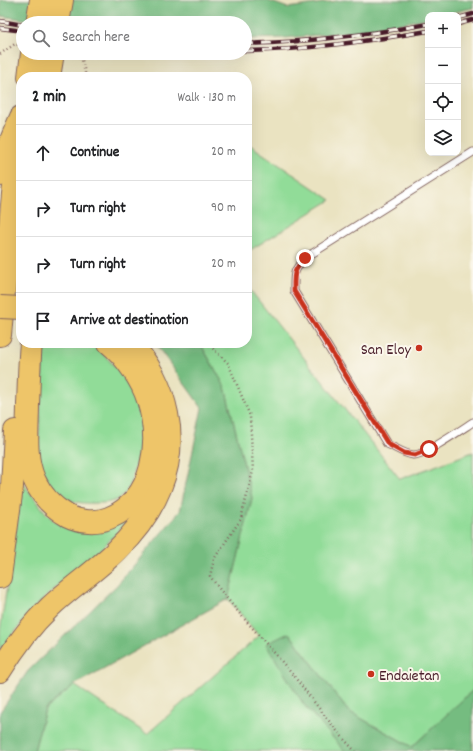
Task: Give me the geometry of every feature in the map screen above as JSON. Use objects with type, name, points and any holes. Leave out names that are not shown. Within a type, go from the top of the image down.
[{"type":"highway","points":[[38,16],[41,0]]},
{"type":"highway","points":[[59,16],[62,0]]},
{"type":"highway","points":[[33,72],[42,60]]},
{"type":"highway","points":[[0,175],[16,130]]},
{"type":"highway","points":[[0,335],[16,173]]},
{"type":"highway","points":[[0,295],[16,296]]},
{"type":"highway","points":[[0,307],[16,308]]},
{"type":"highway","points":[[0,577],[12,487],[21,348]]},
{"type":"highway","points":[[31,348],[27,432],[28,458],[34,478],[45,498],[58,510],[73,518],[88,521],[104,520],[127,508],[138,495],[146,481],[152,463],[154,448],[152,418],[148,399],[130,366],[114,348]]},
{"type":"highway","points":[[0,672],[16,646],[34,623],[50,607],[117,550],[135,530],[149,512],[161,487],[169,457],[170,430],[166,405],[157,381],[146,362],[134,348]]},
{"type":"lane","points":[[473,152],[305,258],[296,268],[294,277],[294,291],[388,444],[404,453],[415,455],[429,449],[473,422]]},
{"type":"path","points":[[0,54],[16,44]]},
{"type":"path","points":[[82,60],[85,72]]},
{"type":"path","points":[[212,348],[228,363],[250,416],[254,471],[241,519],[214,559],[210,576],[222,593],[286,667],[355,751]]},
{"type":"green space","points":[[0,0],[266,0],[288,8],[343,0],[473,0],[473,8],[454,12],[425,12],[425,19],[364,31],[285,38],[252,39],[252,16],[16,16],[16,18],[0,16]]},
{"type":"green space","points":[[252,146],[331,200],[252,249]]},
{"type":"green space","points":[[252,292],[400,479],[473,452],[473,690],[412,747],[348,711],[289,633],[304,705],[345,751],[34,751],[45,709],[74,685],[147,734],[259,636],[228,599],[252,498],[225,387],[203,348],[252,348]]},
{"type":"green space","points":[[44,348],[97,348],[110,361],[126,381],[137,404],[142,430],[142,439],[129,486],[125,493],[116,500],[110,502],[83,503],[72,501],[55,491],[49,483],[44,474],[38,451]]},
{"type":"green space","points":[[159,348],[203,348],[225,387],[252,498],[228,599],[74,685],[45,709],[34,751],[0,751],[0,712],[28,671],[118,584],[180,511],[202,408]]},
{"type":"green space","points":[[23,483],[45,512],[54,521],[77,531],[87,532],[135,515],[97,553],[73,572],[34,608],[0,650],[0,631]]},
{"type":"green space","points":[[289,633],[348,711],[412,747],[473,690],[473,751],[345,751],[304,705],[266,644]]},
{"type":"railway","points":[[461,17],[473,14]]},
{"type":"railway","points":[[461,23],[473,20]]},
{"type":"railway","points":[[0,21],[16,24]]},
{"type":"railway","points":[[252,44],[291,42],[336,37],[425,24]]},
{"type":"railway","points":[[0,28],[16,30]]},
{"type":"railway","points":[[252,51],[314,47],[425,31]]},
{"type":"place","name":"San Eloy","points":[[419,348]]},
{"type":"place","name":"Endaietan","points":[[371,674]]},
{"type":"route","points":[[305,258],[296,268],[294,277],[294,291],[388,444],[404,453],[415,455],[429,449]]}]
